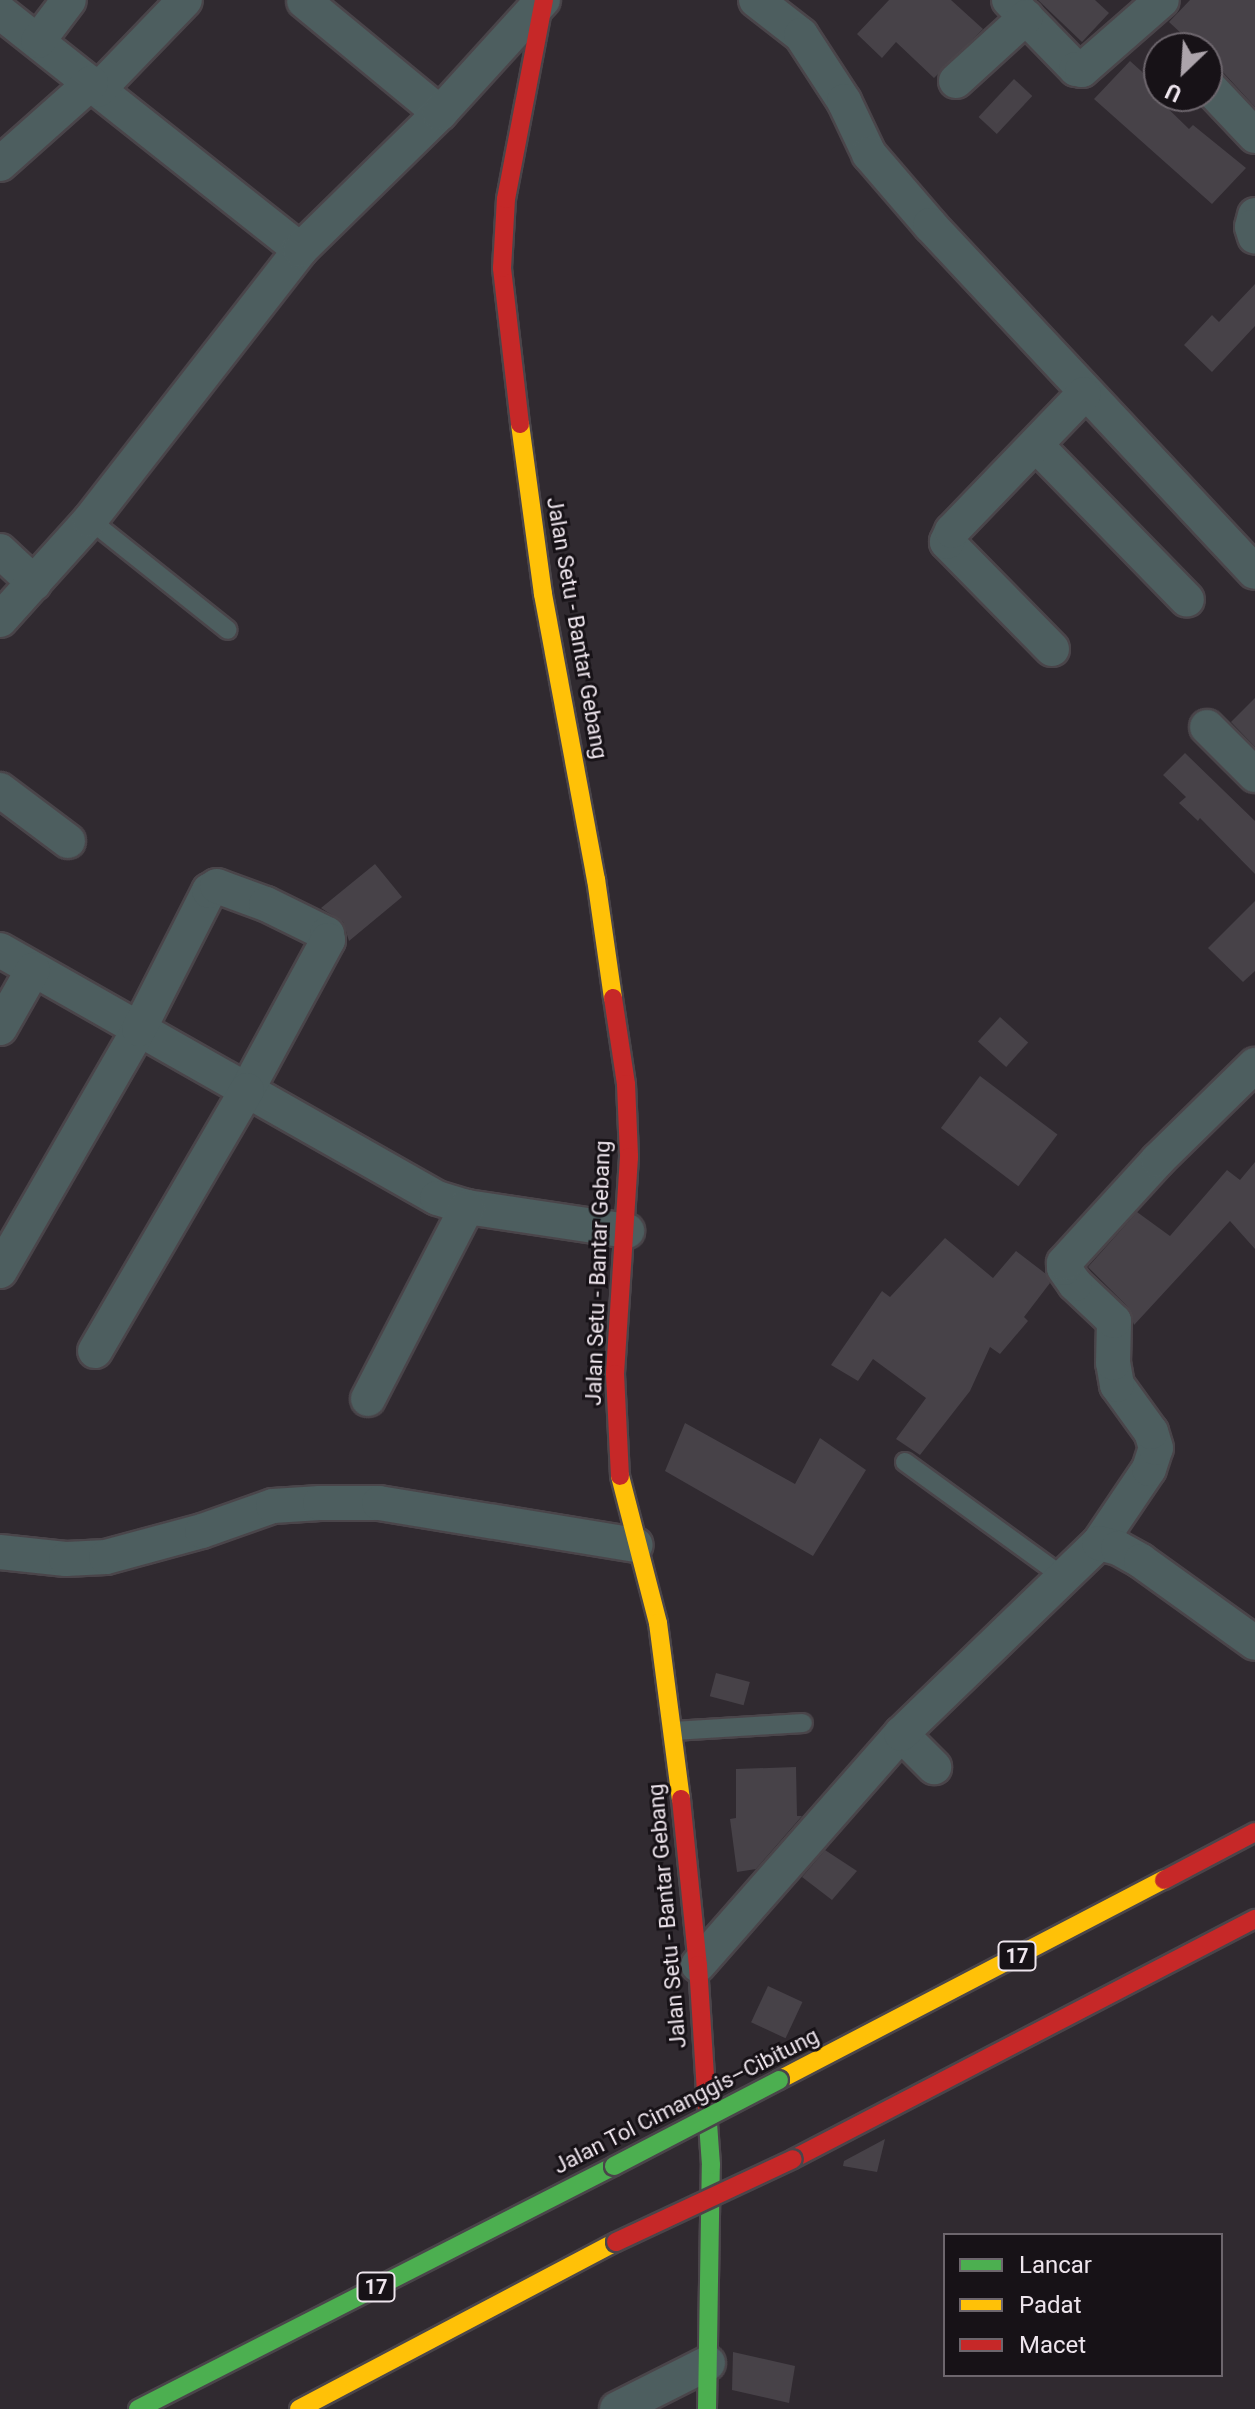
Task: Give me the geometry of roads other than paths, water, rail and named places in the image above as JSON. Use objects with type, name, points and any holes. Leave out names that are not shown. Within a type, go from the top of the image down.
[{"type":"main road","name":"Jalan Setu - Bantar Gebang","points":[[544,0],[506,199],[502,268],[509,346],[543,594],[596,879],[626,1084],[629,1157],[627,1231],[615,1374],[617,1466],[658,1623],[674,1731],[698,1965],[711,2165],[707,2409]]},
{"type":"main road","name":"Jalan Tol Cimanggis–Cibitung","points":[[138,2409],[614,2166],[1255,1832]]},
{"type":"main road","points":[[299,2409],[616,2242],[793,2159],[1255,1919]]},
{"type":"street","points":[[38,41],[69,0]]},
{"type":"street","points":[[0,164],[94,87],[185,0]]},
{"type":"street","points":[[0,620],[90,520],[300,250],[440,113],[544,0]]},
{"type":"street","points":[[756,0],[801,35],[820,59],[869,154],[1084,394],[1255,572]]},
{"type":"street","points":[[956,81],[1018,8],[1076,69],[1082,70],[1162,0]]},
{"type":"street","points":[[304,1],[440,113]]},
{"type":"street","points":[[0,12],[300,250]]},
{"type":"street","points":[[1223,102],[1255,136]]},
{"type":"street","points":[[1255,215],[1252,227],[1255,237]]},
{"type":"street","points":[[1052,649],[947,542],[952,531],[1084,394]]},
{"type":"street","points":[[1036,445],[1187,600]]},
{"type":"street","points":[[0,551],[34,583]]},
{"type":"street","points":[[1207,727],[1255,775]]},
{"type":"street","points":[[0,790],[68,841]]},
{"type":"street","points":[[0,1271],[139,1029],[213,888],[217,886],[266,904],[327,934],[328,940],[247,1090],[95,1351]]},
{"type":"street","points":[[0,950],[437,1198],[467,1207],[627,1231]]},
{"type":"street","points":[[0,1028],[33,970]]},
{"type":"street","points":[[698,1965],[901,1734],[1099,1543],[1149,1469],[1156,1448],[1151,1432],[1117,1385],[1113,1363],[1114,1321],[1075,1284],[1064,1263],[1148,1171],[1255,1065]]},
{"type":"street","points":[[368,1399],[467,1207]]},
{"type":"street","points":[[0,1552],[66,1559],[106,1557],[202,1531],[273,1506],[320,1503],[379,1503],[636,1545]]},
{"type":"street","points":[[1099,1543],[1118,1548],[1141,1561],[1255,1643]]},
{"type":"street","points":[[901,1734],[934,1767]]},
{"type":"street","points":[[617,2409],[708,2363]]},
{"type":"lane","points":[[90,520],[228,630]]},
{"type":"lane","points":[[905,1462],[1062,1576]]},
{"type":"lane","points":[[674,1731],[803,1723]]}]
